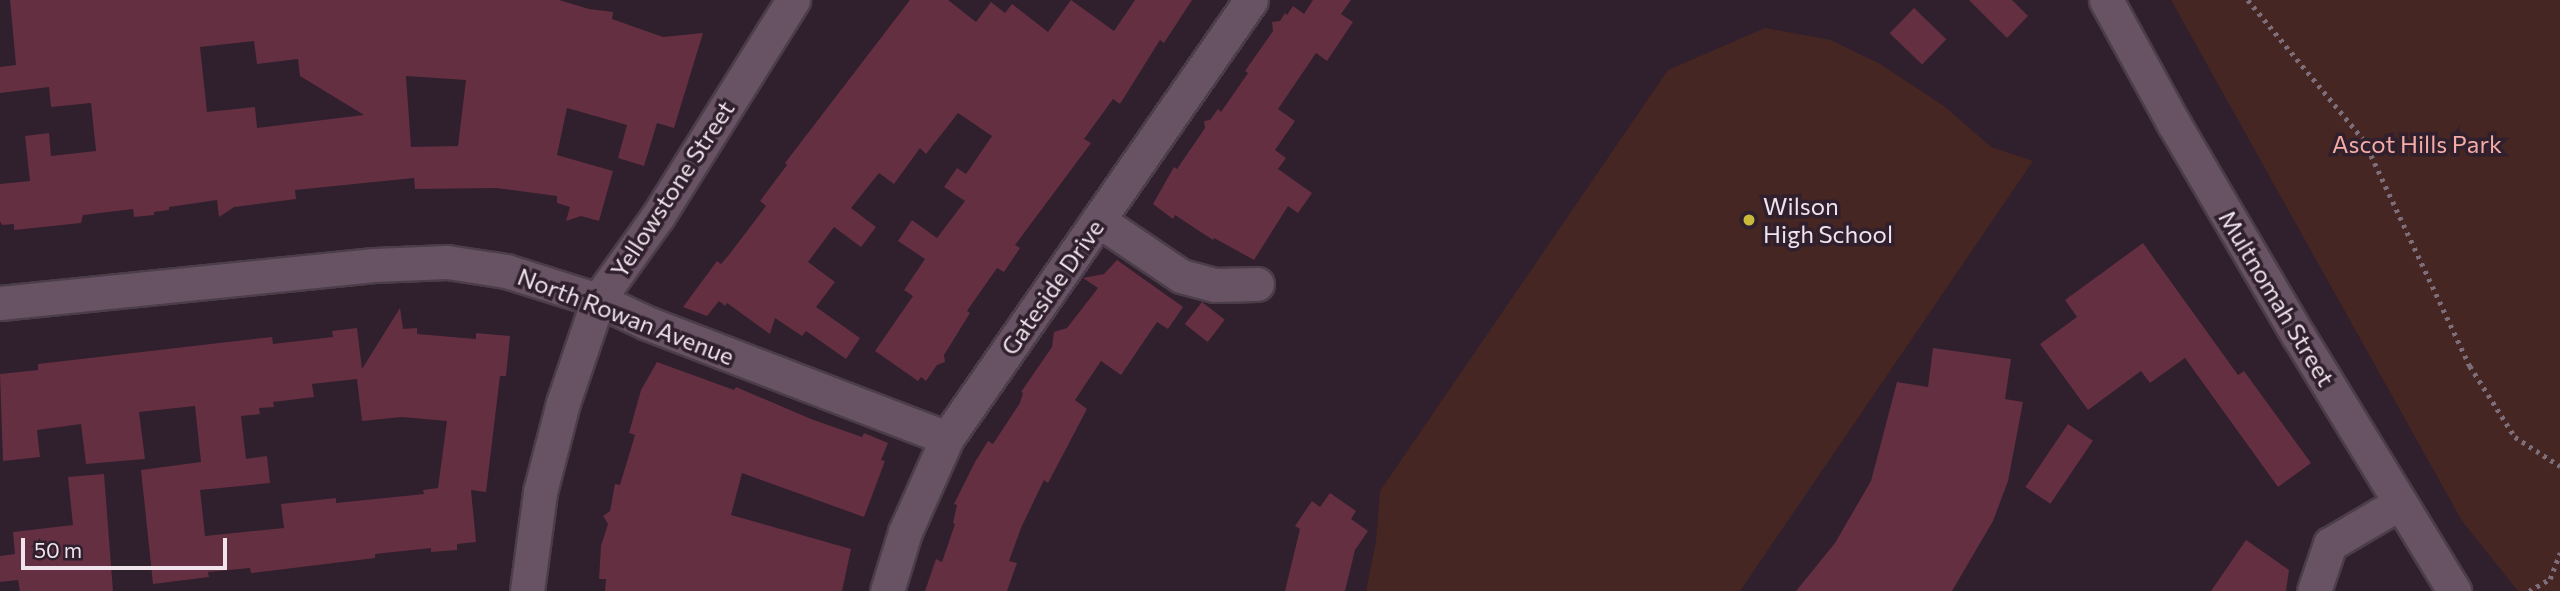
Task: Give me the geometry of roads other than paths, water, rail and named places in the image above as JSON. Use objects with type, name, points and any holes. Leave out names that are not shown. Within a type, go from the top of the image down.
[{"type":"street","name":"Gateside Drive","points":[[887,591],[905,532],[947,438],[1251,0]]},
{"type":"street","name":"Multnomah Street","points":[[2106,0],[2174,124],[2454,591]]},
{"type":"street","name":"Yellowstone Street","points":[[527,591],[540,492],[563,403],[598,300],[658,216],[783,3]]},
{"type":"street","points":[[1098,220],[1181,275],[1215,285],[1257,284]]},
{"type":"street","name":"North Rowan Avenue","points":[[0,303],[374,265],[447,262],[506,271],[598,300],[646,323],[947,438]]},
{"type":"street","points":[[2314,591],[2330,544],[2400,503]]},
{"type":"place","name":"Wilson High School","points":[[1749,220]]},
{"type":"park label","name":"Ascot Hills Park","points":[[2417,144]]}]
